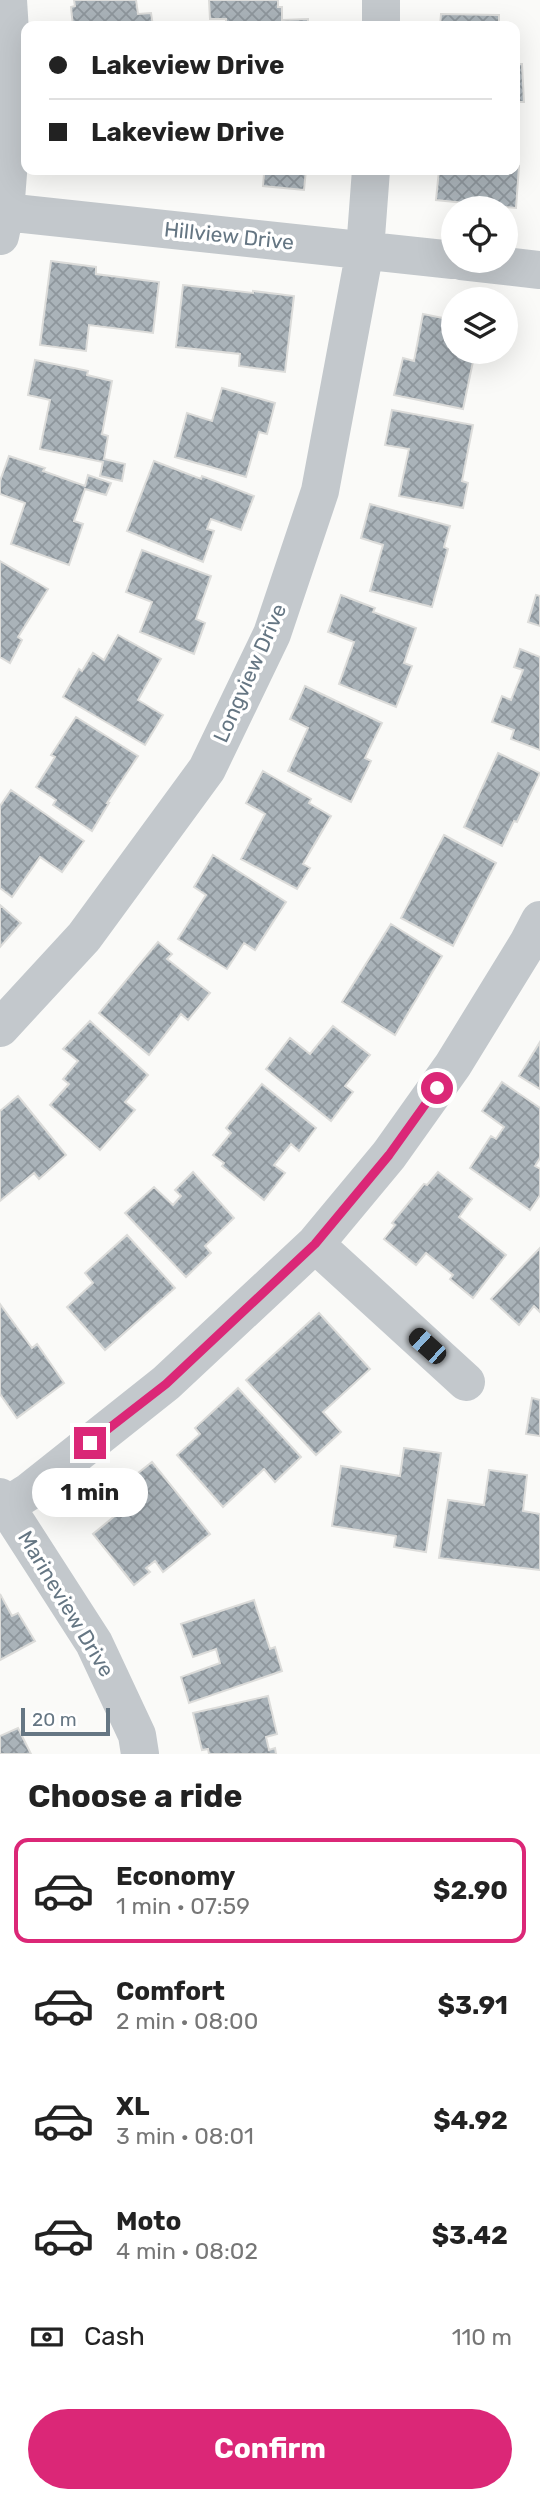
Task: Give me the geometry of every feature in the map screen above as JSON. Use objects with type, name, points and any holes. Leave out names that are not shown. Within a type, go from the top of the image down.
[{"type":"street","points":[[2,224],[14,96],[8,0]]},
{"type":"street","points":[[381,0],[381,21]]},
{"type":"street","name":"Longview Drive","points":[[0,1028],[84,937],[207,769],[272,634],[320,491],[365,250],[371,175]]},
{"type":"street","name":"Hillview Drive","points":[[2,224],[365,250],[441,259]]},
{"type":"street","points":[[518,267],[540,270]]},
{"type":"street","points":[[2,1504],[166,1384],[315,1244],[389,1155],[453,1065],[540,920]]},
{"type":"street","points":[[315,1244],[466,1382]]},
{"type":"street","name":"Marineview Drive","points":[[2,1504],[94,1643],[138,1735],[141,1754]]},
{"type":"building","points":[[74,0],[136,0],[138,14],[151,13],[152,21],[72,21],[71,7],[75,6]]},
{"type":"building","points":[[209,0],[278,0],[278,7],[282,7],[282,20],[308,21],[226,21],[210,19]]},
{"type":"building","points":[[441,14],[499,15],[499,21],[440,21]]},
{"type":"building","points":[[520,64],[522,64],[524,102],[520,102]]},
{"type":"building","points":[[264,175],[306,175],[304,190],[263,186]]},
{"type":"building","points":[[438,175],[518,175],[517,196],[441,196],[441,200],[436,200]]},
{"type":"building","points":[[51,261],[96,267],[96,274],[159,282],[153,333],[89,325],[86,351],[40,345]]},
{"type":"building","points":[[183,285],[294,296],[285,372],[239,366],[240,354],[176,347]]},
{"type":"building","points":[[423,314],[441,318],[441,364],[472,364],[463,409],[394,395],[403,358],[414,361]]},
{"type":"building","points":[[35,360],[88,371],[87,375],[112,381],[102,434],[108,436],[104,459],[125,464],[122,481],[100,476],[103,462],[40,449],[50,400],[28,395]]},
{"type":"building","points":[[222,388],[275,403],[267,434],[259,432],[246,477],[175,457],[187,413],[212,421]]},
{"type":"building","points":[[392,410],[473,425],[462,481],[468,483],[463,508],[399,496],[409,449],[385,445]]},
{"type":"building","points":[[9,456],[85,486],[88,475],[111,483],[106,495],[85,489],[74,521],[83,524],[69,565],[11,544],[25,503],[0,494],[0,481]]},
{"type":"building","points":[[154,461],[254,496],[241,530],[211,519],[207,529],[214,531],[203,562],[127,531]]},
{"type":"building","points":[[370,504],[450,526],[444,547],[448,549],[432,607],[370,591],[383,545],[361,538]]},
{"type":"building","points":[[142,550],[211,576],[196,619],[205,623],[194,654],[140,632],[152,602],[126,592]]},
{"type":"building","points":[[0,561],[48,589],[18,637],[22,640],[10,663],[0,657]]},
{"type":"building","points":[[341,595],[375,608],[373,612],[416,628],[404,663],[412,666],[396,707],[339,684],[354,642],[328,632]]},
{"type":"building","points":[[536,595],[540,596],[540,626],[528,622]]},
{"type":"building","points":[[118,635],[161,659],[138,700],[163,715],[145,745],[63,697],[79,669],[82,671],[93,653],[104,660]]},
{"type":"building","points":[[520,649],[540,657],[540,750],[511,739],[514,730],[492,722],[502,696],[511,700],[523,670],[514,667]]},
{"type":"building","points":[[305,686],[382,723],[365,758],[371,761],[351,802],[288,771],[308,728],[290,719]]},
{"type":"building","points":[[76,717],[138,756],[92,831],[53,805],[56,800],[36,787],[55,757],[51,755]]},
{"type":"building","points":[[498,753],[540,773],[517,822],[514,821],[502,846],[464,827]]},
{"type":"building","points":[[263,771],[311,799],[309,803],[331,816],[303,864],[310,868],[297,889],[241,859],[265,814],[246,803]]},
{"type":"building","points":[[11,790],[84,841],[62,872],[40,857],[12,897],[0,888],[0,806]]},
{"type":"building","points":[[444,835],[496,863],[453,946],[401,918]]},
{"type":"building","points":[[213,855],[286,902],[255,950],[244,943],[227,969],[178,939],[206,895],[194,887]]},
{"type":"building","points":[[0,905],[21,923],[0,947]]},
{"type":"building","points":[[391,924],[442,956],[395,1035],[342,1002]]},
{"type":"building","points":[[158,942],[172,954],[167,959],[210,993],[188,1020],[181,1014],[149,1055],[99,1013]]},
{"type":"building","points":[[90,1021],[148,1075],[125,1102],[135,1110],[100,1150],[50,1105],[69,1084],[63,1079],[78,1061],[63,1049]]},
{"type":"building","points":[[333,1026],[370,1055],[345,1086],[353,1092],[331,1121],[266,1069],[290,1038],[310,1054]]},
{"type":"building","points":[[540,1042],[540,1089],[519,1076]]},
{"type":"building","points":[[502,1082],[540,1108],[540,1158],[535,1166],[540,1169],[540,1195],[530,1210],[470,1168],[491,1136],[496,1139],[504,1127],[482,1111]]},
{"type":"building","points":[[262,1084],[316,1128],[299,1151],[291,1144],[274,1165],[285,1173],[264,1200],[222,1166],[224,1163],[213,1155],[231,1133],[226,1128]]},
{"type":"building","points":[[18,1096],[66,1155],[39,1179],[34,1173],[0,1201],[0,1111]]},
{"type":"building","points":[[193,1172],[234,1218],[205,1246],[211,1253],[186,1277],[125,1213],[154,1187],[173,1205],[181,1196],[175,1190]]},
{"type":"building","points":[[438,1172],[472,1199],[459,1217],[506,1255],[473,1298],[450,1279],[453,1275],[426,1253],[416,1265],[384,1239],[395,1225],[392,1223],[424,1184],[427,1185]]},
{"type":"building","points":[[127,1235],[175,1288],[105,1350],[67,1307],[93,1283],[85,1273]]},
{"type":"building","points":[[540,1248],[540,1312],[534,1306],[519,1325],[491,1299]]},
{"type":"building","points":[[0,1304],[32,1348],[37,1344],[64,1383],[17,1418],[0,1394]]},
{"type":"building","points":[[319,1313],[370,1369],[323,1412],[341,1432],[316,1455],[246,1380]]},
{"type":"building","points":[[238,1388],[301,1457],[275,1482],[264,1469],[223,1507],[177,1455],[200,1434],[195,1428]]},
{"type":"building","points":[[532,1398],[540,1400],[540,1436],[526,1434]]},
{"type":"building","points":[[404,1448],[441,1453],[426,1552],[394,1547],[396,1536],[332,1526],[341,1466],[400,1476]]},
{"type":"building","points":[[152,1462],[210,1534],[163,1572],[155,1561],[146,1568],[150,1572],[134,1585],[93,1534],[134,1500],[122,1486]]},
{"type":"building","points":[[489,1470],[527,1475],[523,1511],[540,1514],[540,1570],[439,1558],[448,1500],[484,1505]]},
{"type":"building","points":[[0,1594],[12,1616],[18,1613],[35,1641],[0,1660]]},
{"type":"building","points":[[254,1600],[270,1649],[275,1647],[282,1671],[189,1703],[181,1677],[220,1663],[216,1649],[193,1657],[181,1624]]},
{"type":"building","points":[[268,1696],[277,1734],[266,1737],[269,1750],[275,1748],[276,1754],[209,1754],[208,1749],[202,1750],[193,1713]]},
{"type":"building","points":[[18,1728],[31,1754],[0,1754],[0,1736]]},
{"type":"route","points":[[90,1443],[166,1384],[315,1244],[389,1155],[437,1088]]}]
